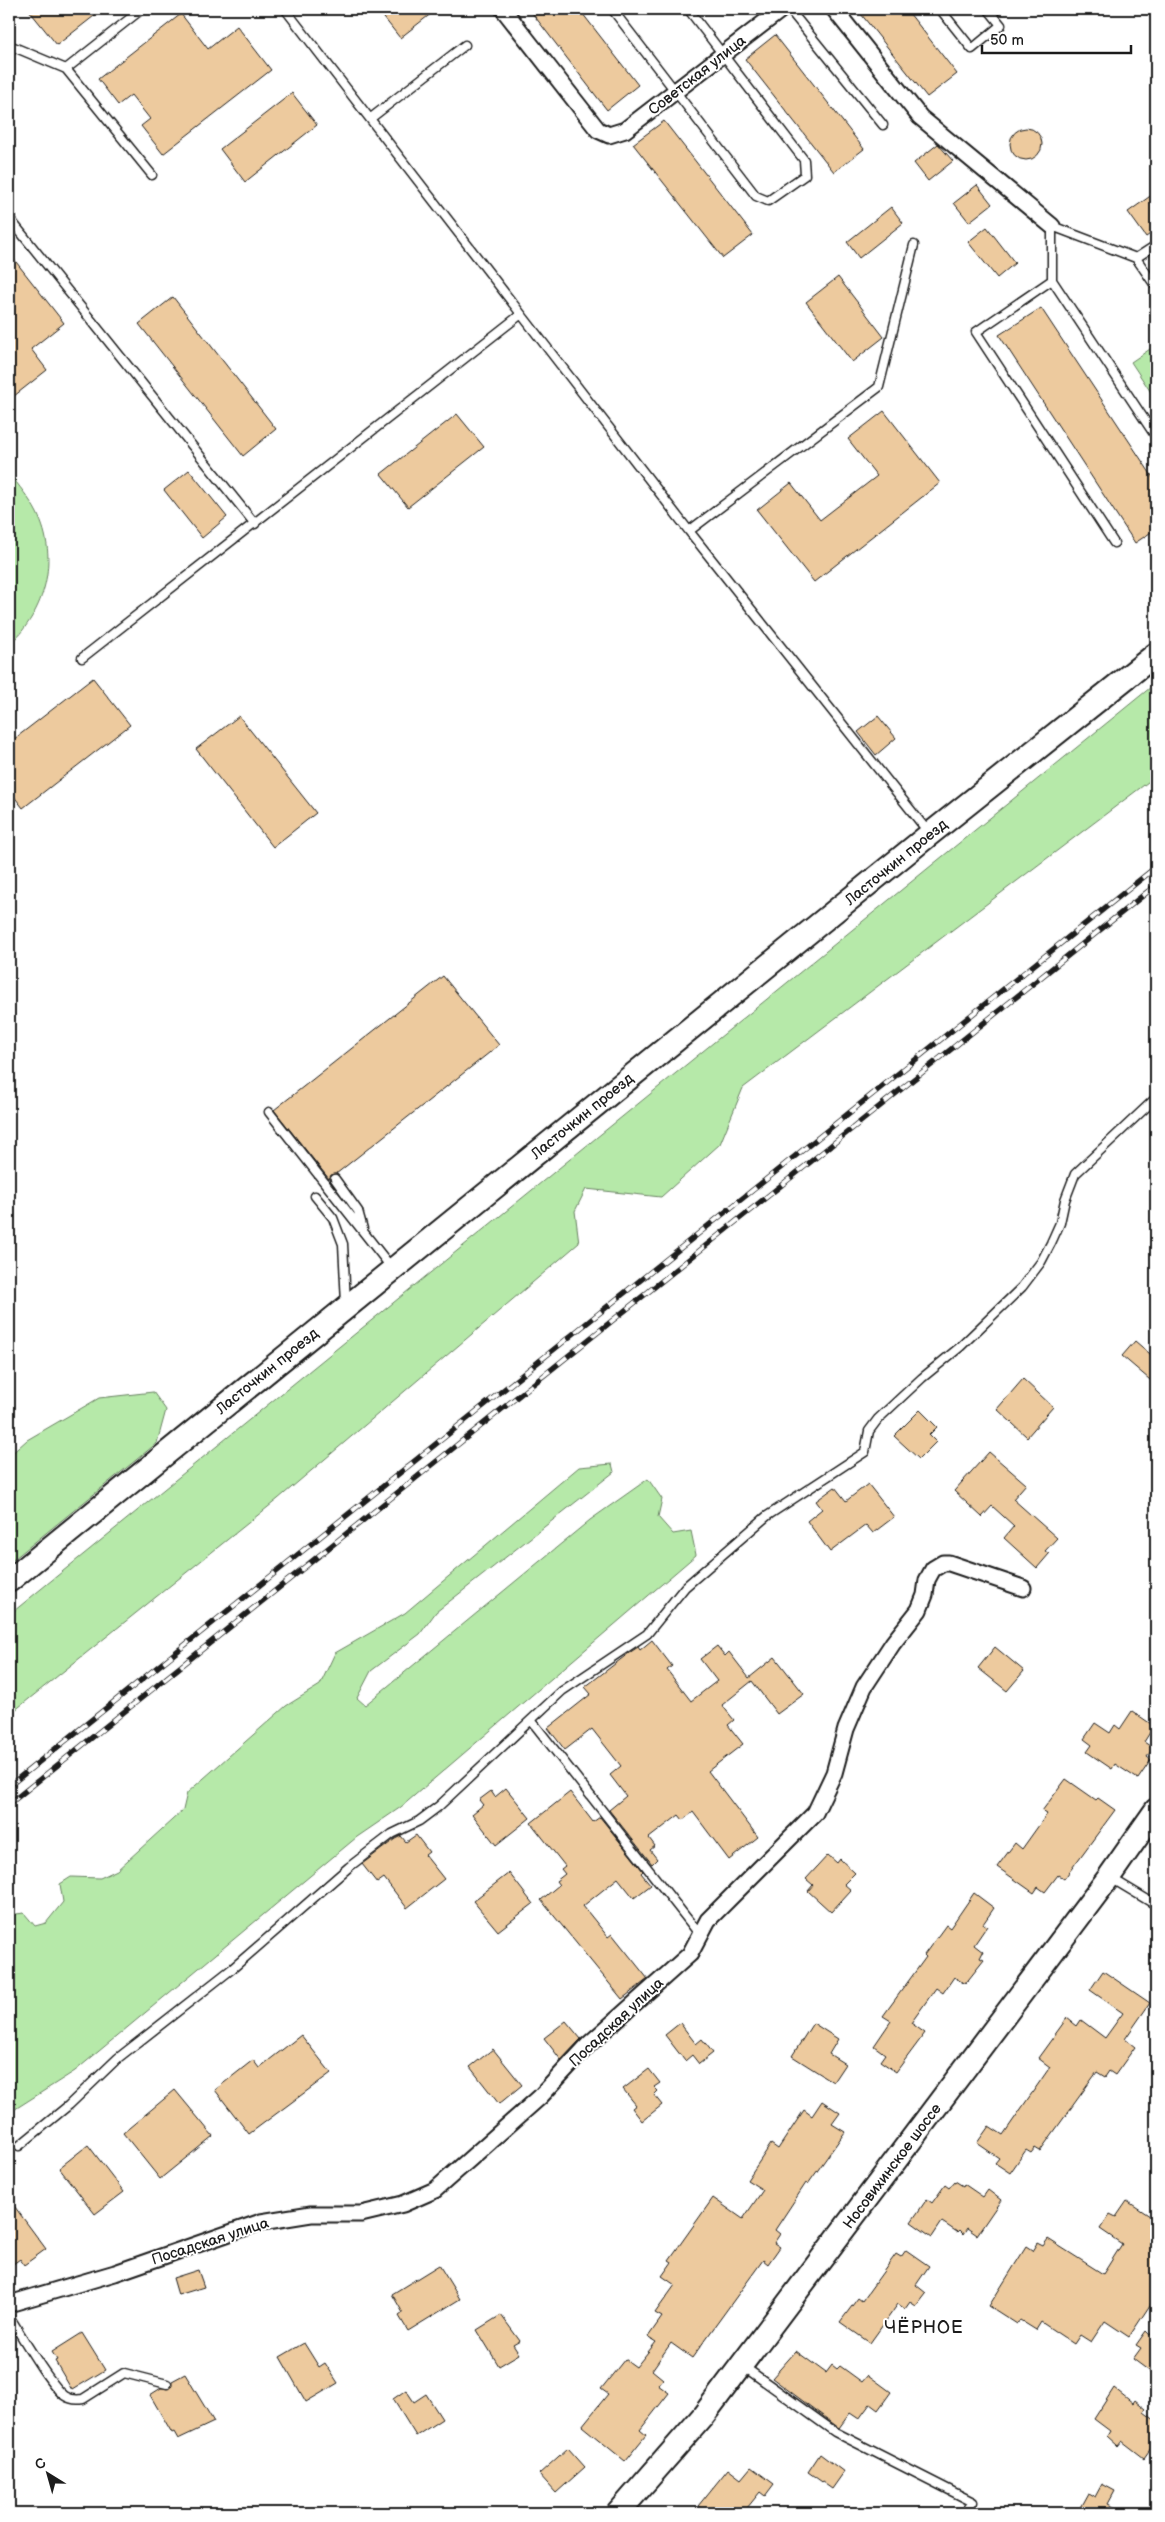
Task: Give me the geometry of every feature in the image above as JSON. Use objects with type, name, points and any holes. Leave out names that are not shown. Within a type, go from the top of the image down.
[{"type":"street","name":"Советская улица","points":[[503,9],[598,130],[609,135],[625,130],[782,9]]},
{"type":"street","points":[[834,9],[920,117],[1052,226]]},
{"type":"street","name":"Ласточкин проезд","points":[[9,1581],[930,834],[1156,654]]},
{"type":"street","name":"Посадская улица","points":[[9,2304],[115,2273],[261,2222],[311,2214],[361,2214],[403,2204],[435,2190],[540,2097],[589,2044],[690,1954],[708,1920],[815,1813],[834,1773],[846,1729],[864,1687],[893,1643],[919,1610],[925,1595],[927,1580],[933,1569],[943,1563],[949,1563],[1023,1588]]},
{"type":"street","name":"Носовихинское шоссе","points":[[618,2513],[666,2461],[742,2364],[1110,1877],[1156,1810]]},
{"type":"lane","points":[[66,69],[142,9]]},
{"type":"lane","points":[[285,9],[371,118],[520,315],[930,834]]},
{"type":"lane","points":[[612,9],[756,196],[768,201],[805,175],[804,160],[688,9]]},
{"type":"lane","points":[[788,9],[883,125]]},
{"type":"lane","points":[[940,9],[972,49],[1001,25],[988,9]]},
{"type":"lane","points":[[9,45],[66,69],[152,175]]},
{"type":"lane","points":[[371,118],[465,45]]},
{"type":"lane","points":[[9,213],[20,232],[255,524]]},
{"type":"lane","points":[[1156,287],[1136,258],[1052,226],[1052,280],[1156,437]]},
{"type":"lane","points":[[689,531],[878,388],[914,245]]},
{"type":"lane","points":[[1136,258],[1156,245]]},
{"type":"lane","points":[[1052,280],[976,332],[1114,543]]},
{"type":"lane","points":[[82,658],[520,315]]},
{"type":"lane","points":[[19,2146],[69,2105],[118,2058],[233,1968],[349,1867],[392,1834],[419,1821],[439,1806],[574,1682],[622,1653],[647,1634],[685,1587],[767,1516],[865,1452],[869,1431],[878,1419],[922,1378],[960,1347],[1022,1287],[1041,1262],[1051,1243],[1060,1222],[1065,1200],[1075,1174],[1156,1098]]},
{"type":"lane","points":[[269,1112],[393,1269]]},
{"type":"lane","points":[[335,1178],[358,1211],[364,1233]]},
{"type":"lane","points":[[315,1196],[333,1218],[343,1244],[347,1307]]},
{"type":"lane","points":[[531,1720],[700,1935]]},
{"type":"lane","points":[[1110,1877],[1156,1905]]},
{"type":"lane","points":[[9,2316],[56,2387],[67,2398],[84,2399],[124,2373],[168,2384]]},
{"type":"lane","points":[[742,2364],[836,2432],[973,2502],[965,2513]]},
{"type":"green space","points":[[1156,345],[1156,400],[1131,362]]},
{"type":"green space","points":[[9,473],[37,513],[44,531],[48,566],[40,601],[32,617],[9,645]]},
{"type":"green space","points":[[1156,683],[1156,776],[743,1088],[720,1144],[661,1197],[586,1189],[575,1211],[579,1243],[278,1499],[14,1711],[9,1710],[9,1615]]},
{"type":"green space","points":[[153,1392],[166,1410],[157,1443],[9,1563],[9,1456],[27,1440],[99,1398]]},
{"type":"green space","points":[[612,1464],[614,1472],[436,1612],[420,1634],[371,1671],[357,1698],[365,1705],[590,1520],[648,1479],[662,1499],[658,1517],[673,1534],[691,1531],[696,1555],[401,1807],[357,1837],[75,2071],[9,2113],[9,1915],[24,1913],[35,1926],[46,1923],[63,1902],[60,1884],[71,1877],[100,1878],[117,1870],[183,1810],[187,1793],[286,1706],[320,1685],[335,1653],[405,1613],[579,1467]]},
{"type":"building","points":[[28,9],[103,9],[57,45]]},
{"type":"building","points":[[377,9],[437,9],[400,38]]},
{"type":"building","points":[[529,9],[579,9],[638,85],[607,110]]},
{"type":"building","points":[[857,9],[906,9],[957,74],[927,97]]},
{"type":"building","points":[[181,14],[208,49],[237,26],[271,70],[163,154],[141,126],[150,119],[131,95],[118,105],[98,79]]},
{"type":"building","points":[[775,35],[864,149],[834,172],[745,59]]},
{"type":"building","points":[[292,93],[317,125],[245,182],[220,149]]},
{"type":"building","points":[[664,121],[753,235],[723,258],[633,144]]},
{"type":"building","points":[[1026,128],[1032,129],[1037,133],[1041,138],[1041,150],[1037,155],[1032,159],[1026,160],[1020,159],[1015,155],[1011,150],[1010,144],[1011,138],[1015,133],[1020,129]]},
{"type":"building","points":[[938,144],[953,161],[928,181],[914,163]]},
{"type":"building","points":[[977,185],[992,204],[969,222],[954,203]]},
{"type":"building","points":[[1156,192],[1156,230],[1146,237],[1128,212]]},
{"type":"building","points":[[891,207],[903,223],[859,258],[847,242]]},
{"type":"building","points":[[987,227],[1015,263],[997,278],[968,242]]},
{"type":"building","points":[[9,253],[64,323],[31,349],[47,370],[9,400]]},
{"type":"building","points":[[838,277],[884,337],[852,362],[806,302]]},
{"type":"building","points":[[173,297],[276,429],[243,456],[139,324]]},
{"type":"building","points":[[1041,308],[1156,482],[1156,529],[1135,543],[999,335]]},
{"type":"building","points":[[884,411],[940,483],[814,582],[757,510],[791,483],[820,520],[877,476],[848,439]]},
{"type":"building","points":[[457,414],[484,447],[408,507],[381,474]]},
{"type":"building","points":[[189,470],[227,517],[202,538],[164,490]]},
{"type":"building","points":[[93,678],[130,725],[23,808],[9,790],[9,743]]},
{"type":"building","points":[[239,716],[316,813],[273,847],[196,749]]},
{"type":"building","points":[[878,716],[896,738],[876,755],[858,732]]},
{"type":"building","points":[[443,976],[499,1045],[336,1174],[331,1175],[329,1179],[274,1110]]},
{"type":"building","points":[[1135,1341],[1156,1359],[1156,1385],[1122,1356]]},
{"type":"building","points":[[1023,1379],[1053,1407],[1027,1437],[997,1409]]},
{"type":"building","points":[[920,1410],[937,1427],[929,1435],[936,1442],[919,1459],[894,1436]]},
{"type":"building","points":[[989,1452],[1026,1484],[1013,1499],[1057,1538],[1045,1551],[1049,1554],[1037,1568],[1004,1538],[1014,1526],[992,1506],[982,1517],[954,1491]]},
{"type":"building","points":[[868,1484],[894,1517],[873,1533],[866,1525],[830,1552],[807,1521],[822,1509],[816,1501],[835,1487],[846,1501]]},
{"type":"building","points":[[652,1640],[672,1666],[667,1670],[691,1701],[717,1681],[700,1659],[717,1646],[725,1656],[729,1652],[749,1678],[775,1657],[804,1694],[777,1714],[752,1681],[722,1705],[734,1720],[728,1725],[743,1744],[708,1771],[758,1837],[729,1860],[693,1812],[683,1820],[679,1815],[649,1838],[655,1846],[650,1850],[657,1859],[652,1864],[609,1810],[626,1796],[610,1775],[621,1766],[592,1729],[565,1750],[548,1728],[591,1694],[585,1687],[629,1653],[638,1647],[640,1650]]},
{"type":"building","points":[[995,1647],[1024,1671],[1007,1691],[978,1668]]},
{"type":"building","points":[[1132,1711],[1154,1726],[1144,1742],[1153,1748],[1147,1757],[1151,1760],[1138,1779],[1115,1764],[1112,1769],[1087,1752],[1092,1745],[1084,1739],[1095,1723],[1110,1733],[1115,1725],[1120,1729]]},
{"type":"building","points":[[1066,1779],[1096,1800],[1098,1798],[1115,1810],[1064,1879],[1058,1875],[1045,1892],[1038,1887],[1034,1893],[997,1867],[1015,1843],[1022,1849],[1047,1814],[1042,1811]]},
{"type":"building","points":[[506,1788],[530,1818],[496,1845],[472,1814],[483,1805],[479,1800],[491,1791],[495,1797]]},
{"type":"building","points":[[570,1792],[593,1822],[600,1817],[643,1871],[641,1873],[651,1885],[634,1898],[618,1878],[583,1906],[608,1937],[612,1934],[648,1979],[622,1999],[541,1900],[559,1885],[556,1881],[565,1874],[561,1869],[565,1866],[531,1823]]},
{"type":"building","points":[[416,1835],[429,1852],[425,1855],[444,1879],[407,1908],[384,1878],[377,1883],[362,1864],[395,1839],[401,1836],[406,1842]]},
{"type":"building","points":[[828,1855],[837,1863],[840,1859],[855,1873],[844,1884],[851,1890],[831,1912],[808,1891],[813,1885],[806,1879]]},
{"type":"building","points":[[509,1873],[533,1904],[498,1931],[473,1901]]},
{"type":"building","points":[[974,1893],[994,1908],[983,1924],[987,1926],[974,1945],[983,1952],[980,1958],[984,1960],[965,1984],[954,1977],[943,1993],[936,1988],[911,2023],[925,2033],[896,2072],[880,2061],[885,2054],[874,2046],[891,2021],[883,2016],[926,1957],[924,1955],[946,1925],[950,1928]]},
{"type":"building","points":[[1103,1971],[1150,2003],[1125,2039],[1135,2047],[1115,2075],[1109,2071],[1105,2077],[1097,2072],[1040,2151],[1035,2148],[1031,2153],[1026,2150],[1010,2173],[995,2163],[999,2158],[977,2143],[989,2126],[1003,2135],[1050,2067],[1038,2058],[1067,2018],[1077,2026],[1081,2020],[1105,2038],[1123,2013],[1090,1990]]},
{"type":"building","points":[[566,2021],[581,2039],[561,2060],[544,2038]]},
{"type":"building","points":[[680,2023],[696,2044],[702,2039],[713,2053],[699,2064],[692,2055],[685,2061],[665,2035]]},
{"type":"building","points":[[813,2023],[838,2039],[829,2054],[845,2064],[833,2082],[792,2056]]},
{"type":"building","points":[[301,2035],[331,2073],[249,2134],[215,2090],[253,2060],[259,2068]]},
{"type":"building","points":[[493,2049],[522,2085],[499,2104],[470,2067]]},
{"type":"building","points":[[649,2069],[660,2083],[654,2087],[658,2091],[654,2095],[662,2105],[642,2121],[632,2108],[636,2105],[623,2089]]},
{"type":"building","points":[[175,2090],[213,2136],[160,2179],[123,2133]]},
{"type":"building","points":[[822,2101],[840,2113],[832,2124],[845,2132],[808,2184],[806,2183],[775,2230],[780,2234],[774,2243],[780,2247],[768,2264],[763,2260],[692,2358],[671,2343],[652,2370],[663,2379],[658,2385],[669,2393],[640,2430],[646,2435],[625,2461],[582,2426],[608,2394],[601,2389],[625,2359],[636,2367],[656,2342],[648,2337],[662,2317],[655,2313],[675,2285],[662,2276],[672,2262],[669,2260],[713,2198],[743,2219],[763,2190],[747,2180],[771,2144],[778,2149],[804,2110],[812,2116]]},
{"type":"building","points":[[88,2145],[124,2192],[95,2214],[59,2168]]},
{"type":"building","points":[[955,2181],[963,2186],[964,2184],[983,2197],[988,2190],[1001,2200],[977,2235],[967,2228],[963,2234],[959,2230],[957,2232],[942,2222],[932,2237],[911,2222],[927,2199],[932,2203],[945,2185],[949,2188]]},
{"type":"building","points":[[9,2199],[46,2249],[24,2265],[20,2259],[9,2267]]},
{"type":"building","points":[[1127,2201],[1156,2220],[1156,2296],[1129,2337],[1105,2321],[1091,2342],[1080,2335],[1074,2344],[1041,2322],[1036,2330],[1020,2320],[1017,2324],[989,2306],[1026,2247],[1032,2251],[1037,2243],[1043,2246],[1048,2239],[1103,2274],[1122,2244],[1100,2229],[1110,2214],[1116,2217]]},
{"type":"building","points":[[906,2250],[929,2266],[916,2285],[926,2293],[916,2306],[910,2302],[905,2309],[898,2304],[870,2343],[840,2322],[858,2298],[862,2301],[896,2254],[901,2257]]},
{"type":"building","points":[[439,2265],[460,2299],[408,2331],[399,2316],[403,2313],[392,2294]]},
{"type":"building","points":[[198,2270],[204,2287],[178,2295],[173,2278]]},
{"type":"building","points":[[501,2315],[520,2341],[513,2345],[519,2354],[499,2366],[477,2330]]},
{"type":"building","points":[[1156,2326],[1156,2376],[1133,2359],[1141,2348],[1136,2345],[1146,2331],[1150,2335]]},
{"type":"building","points":[[82,2333],[105,2370],[72,2390],[55,2361],[57,2360],[52,2352]]},
{"type":"building","points":[[304,2343],[319,2367],[325,2363],[338,2383],[306,2402],[280,2357]]},
{"type":"building","points":[[796,2351],[826,2373],[832,2365],[837,2369],[840,2366],[862,2382],[868,2375],[891,2392],[878,2410],[870,2404],[859,2419],[850,2413],[839,2428],[772,2378]]},
{"type":"building","points":[[185,2374],[214,2422],[178,2439],[174,2432],[172,2433],[150,2395],[161,2388],[171,2388],[172,2381]]},
{"type":"building","points":[[1114,2388],[1133,2403],[1135,2400],[1146,2409],[1144,2412],[1156,2421],[1156,2441],[1144,2458],[1122,2441],[1118,2446],[1107,2436],[1110,2431],[1094,2419]]},
{"type":"building","points":[[406,2390],[414,2402],[426,2394],[442,2419],[416,2436],[393,2399]]},
{"type":"building","points":[[568,2448],[585,2467],[556,2493],[539,2474]]},
{"type":"building","points":[[820,2454],[844,2472],[832,2489],[808,2472]]},
{"type":"building","points":[[751,2467],[774,2484],[765,2496],[760,2492],[743,2513],[707,2513],[698,2506],[728,2469],[741,2479]]},
{"type":"building","points":[[1102,2484],[1115,2491],[1108,2504],[1126,2513],[1077,2513],[1088,2493],[1095,2497]]},
{"type":"railway","points":[[9,1786],[1156,867]]},
{"type":"railway","points":[[9,1804],[1156,885]]},
{"type":"district","name":"ЧЁРНОЕ","points":[[924,2327]]}]
